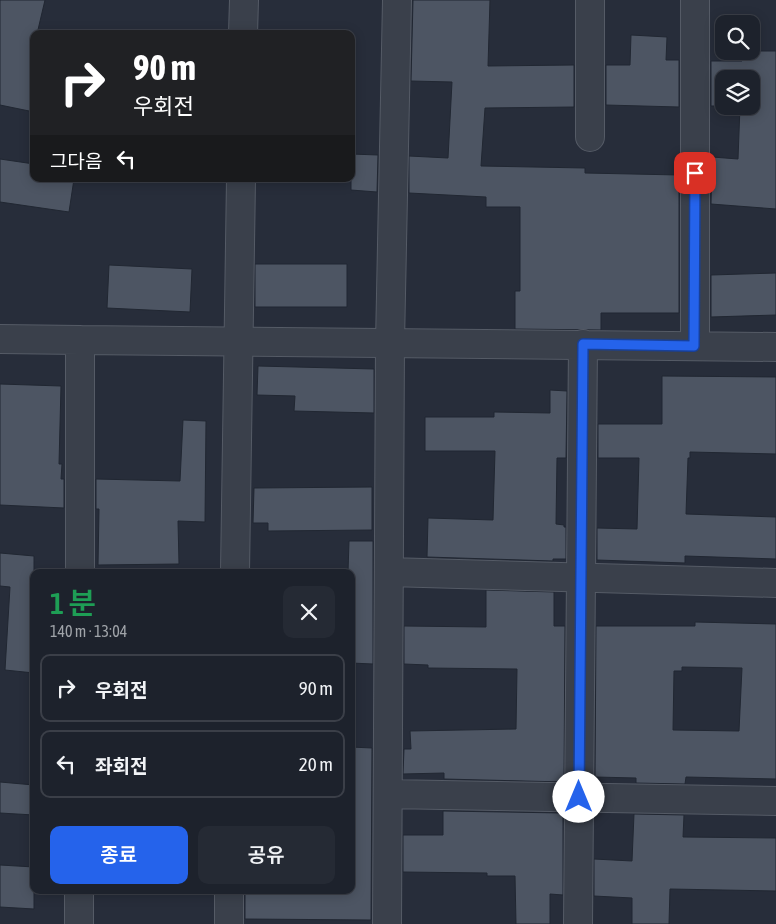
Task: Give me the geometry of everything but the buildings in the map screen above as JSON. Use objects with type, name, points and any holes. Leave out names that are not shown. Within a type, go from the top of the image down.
[{"type":"street","points":[[243,30],[244,0]]},
{"type":"street","points":[[387,924],[390,343],[397,0]]},
{"type":"street","points":[[590,0],[590,138]]},
{"type":"street","points":[[694,346],[695,0]]},
{"type":"street","points":[[235,569],[241,182]]},
{"type":"street","points":[[0,339],[776,347]]},
{"type":"street","points":[[80,340],[80,569]]},
{"type":"street","points":[[578,924],[583,344]]},
{"type":"street","points":[[389,572],[776,582]]},
{"type":"street","points":[[388,794],[776,801]]},
{"type":"street","points":[[79,894],[79,924]]},
{"type":"street","points":[[229,894],[229,924]]},
{"type":"route","points":[[579,797],[583,344],[694,346],[695,173]]}]
